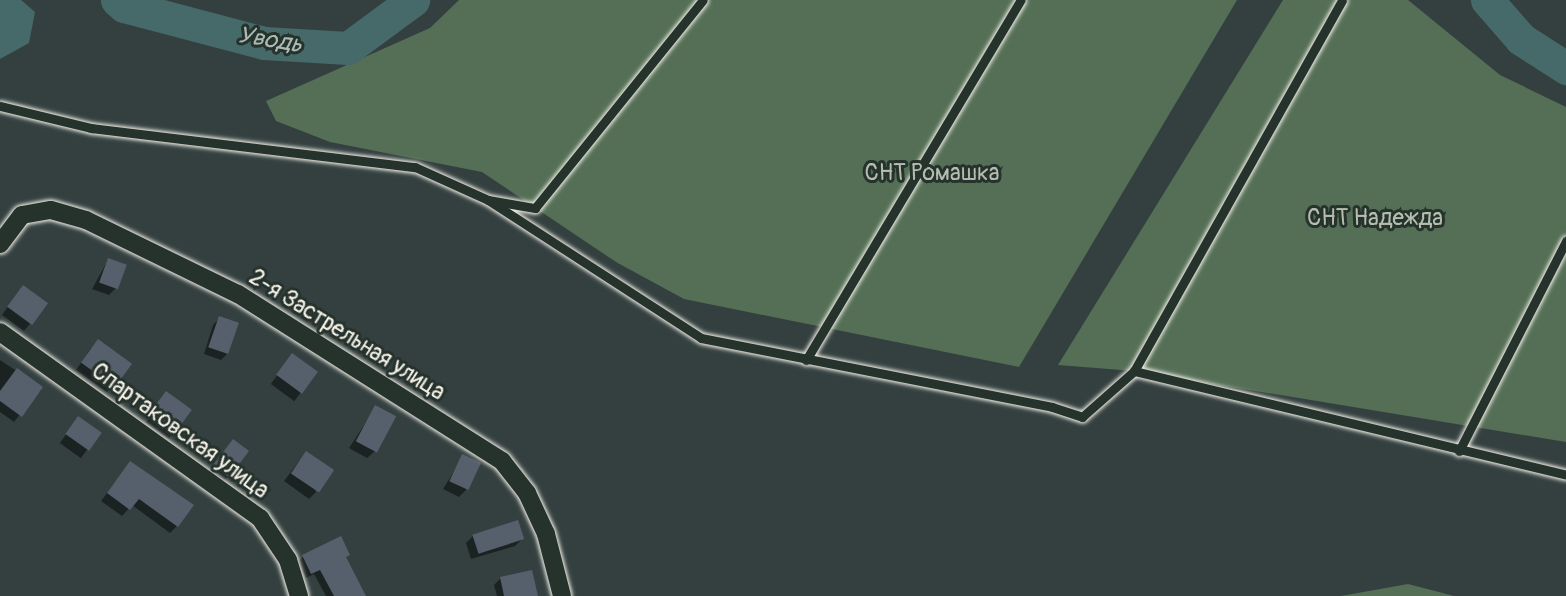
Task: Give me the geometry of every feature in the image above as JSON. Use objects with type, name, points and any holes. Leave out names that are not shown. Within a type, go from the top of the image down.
[{"type":"street","name":"2-я Застрельная улица","points":[[0,244],[22,215],[51,210],[86,220],[238,294],[502,461],[527,493],[537,513],[562,596]]},
{"type":"street","name":"Спартаковская улица","points":[[0,332],[260,517],[288,560],[299,596]]},
{"type":"lane","points":[[488,200],[535,208],[702,0]]},
{"type":"lane","points":[[806,360],[1021,0]]},
{"type":"lane","points":[[0,106],[91,128],[415,167],[488,200],[701,338],[1052,407],[1082,417],[1134,370],[1342,0]]},
{"type":"lane","points":[[1459,451],[1566,241]]},
{"type":"lane","points":[[1134,370],[1566,475]]},
{"type":"green space","name":"СНТ Ромашка","points":[[459,0],[1237,0],[1019,367],[684,299],[616,262],[482,172],[330,142],[276,121],[266,101],[430,28]]},
{"type":"green space","name":"СНТ Надежда","points":[[1283,0],[1408,0],[1500,75],[1566,107],[1566,442],[1134,371],[1058,365]]},
{"type":"green space","points":[[1408,584],[1454,596],[1341,596]]},
{"type":"water","points":[[0,0],[21,0],[35,12],[29,43],[0,59]]},
{"type":"building","points":[[108,258],[127,265],[118,289],[99,282]]},
{"type":"building","points":[[23,285],[48,303],[32,325],[7,307]]},
{"type":"building","points":[[219,316],[239,323],[228,354],[208,347]]},
{"type":"building","points":[[98,339],[132,364],[115,387],[81,362]]},
{"type":"building","points":[[292,353],[318,372],[302,394],[276,375]]},
{"type":"building","points":[[17,368],[43,387],[22,417],[0,401],[0,391]]},
{"type":"building","points":[[166,391],[192,410],[176,432],[150,413]]},
{"type":"building","points":[[375,405],[396,416],[377,452],[356,441]]},
{"type":"building","points":[[78,416],[102,433],[89,451],[65,434]]},
{"type":"building","points":[[233,439],[249,451],[229,477],[213,465]]},
{"type":"building","points":[[306,451],[334,470],[319,492],[291,473]]},
{"type":"building","points":[[462,454],[481,463],[468,490],[449,481]]},
{"type":"building","points":[[130,461],[194,505],[178,527],[139,499],[130,510],[107,493]]},
{"type":"building","points":[[518,520],[524,539],[479,554],[472,535]]},
{"type":"building","points":[[341,536],[350,555],[346,557],[366,596],[334,596],[320,570],[311,574],[302,555]]},
{"type":"building","points":[[532,570],[538,596],[504,596],[500,577]]},
{"type":"waterway","name":"Уводь","points":[[117,0],[124,6],[264,43],[348,48],[413,0]]},
{"type":"waterway","name":"Уводь","points":[[1487,0],[1521,39],[1566,68]]}]
